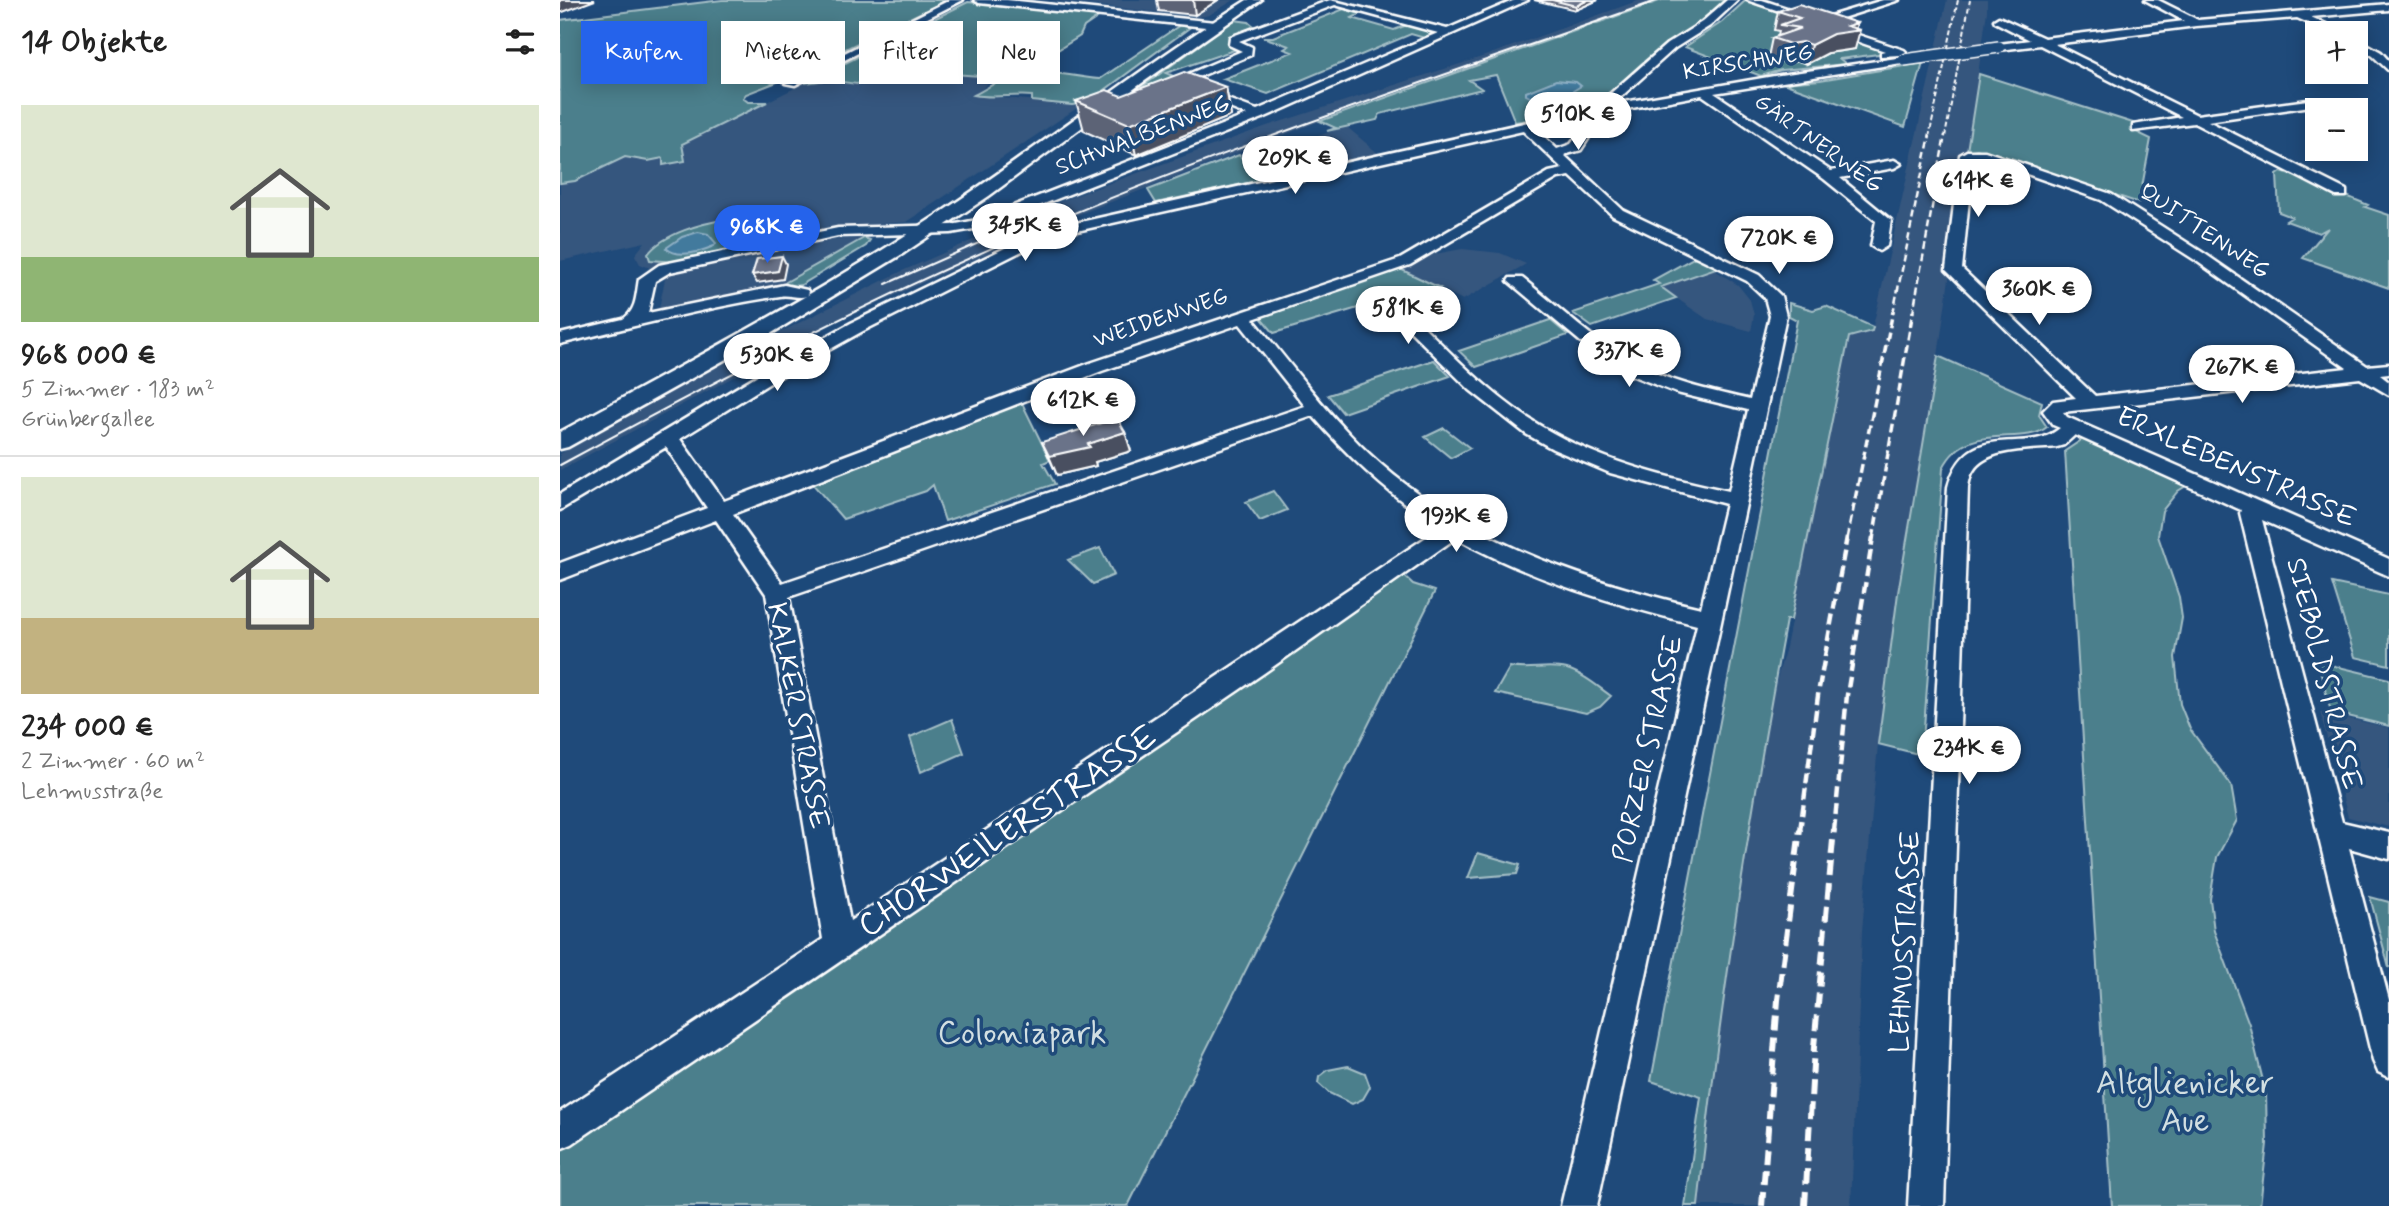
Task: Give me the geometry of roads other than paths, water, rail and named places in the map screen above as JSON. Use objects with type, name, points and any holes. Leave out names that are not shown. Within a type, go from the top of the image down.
[{"type":"main road","points":[[560,442],[732,346],[928,229],[1024,164],[1242,0]]},
{"type":"main road","points":[[560,432],[906,229],[1212,23],[1255,0]]},
{"type":"street","points":[[845,56],[958,0]]},
{"type":"street","points":[[979,0],[1212,23]]},
{"type":"street","points":[[1017,0],[1212,23]]},
{"type":"street","name":"SCHWALBENWEG","points":[[637,319],[642,314],[647,279],[665,268],[838,232],[961,228],[1003,216],[1259,115],[1523,0]]},
{"type":"street","points":[[1555,153],[1576,147],[1598,117],[1599,110],[1671,46],[1706,24],[1732,0]]},
{"type":"street","points":[[1752,0],[1900,52],[1855,60],[1864,66]]},
{"type":"street","points":[[1820,22],[1894,0]]},
{"type":"street","points":[[2150,0],[2196,23]]},
{"type":"street","points":[[1259,115],[1173,83],[1247,53],[1248,49],[1233,43],[1234,39],[1335,2],[1447,33]]},
{"type":"street","name":"KIRSCHWEG","points":[[560,503],[734,395],[857,327],[1033,239],[1059,230],[1599,110],[1703,91],[2041,41],[2296,13],[2389,8]]},
{"type":"street","points":[[2296,13],[2314,21]]},
{"type":"street","points":[[1999,20],[2340,193]]},
{"type":"street","points":[[2368,48],[2389,68]]},
{"type":"street","points":[[1620,91],[1647,102]]},
{"type":"street","name":"GÄRTNERWEG","points":[[1703,91],[1829,176],[1884,220],[1879,246]]},
{"type":"street","points":[[2137,128],[2304,103]]},
{"type":"street","points":[[1526,127],[1573,171]]},
{"type":"street","name":"QUITTENWEG","points":[[2091,401],[1954,270],[1968,155],[1985,155],[2106,197],[2200,257],[2389,390]]},
{"type":"street","points":[[1829,176],[1894,164]]},
{"type":"street","name":"PORZER STRASSE","points":[[1573,171],[1630,221],[1753,278],[1773,296],[1778,316],[1579,1206]]},
{"type":"street","name":"WEIDENWEG","points":[[560,572],[1096,367],[1405,262],[1554,176],[1573,171]]},
{"type":"street","points":[[1516,281],[1613,358],[1636,371],[1696,394],[1759,407]]},
{"type":"street","points":[[560,339],[637,319],[651,319],[774,292],[798,292]]},
{"type":"street","points":[[1390,303],[1507,412],[1535,430],[1624,471],[1677,487],[1738,500]]},
{"type":"street","points":[[1242,316],[1353,449],[1394,487],[1454,529],[1516,560],[1571,581],[1637,602],[1710,619]]},
{"type":"street","points":[[2067,424],[2053,414],[2054,408],[2091,401],[2389,369]]},
{"type":"street","points":[[777,593],[1319,408]]},
{"type":"street","name":"ERXLEBENSTRASSE","points":[[2067,424],[2389,568]]},
{"type":"street","name":"LEHMUSSTRASSE","points":[[1926,1206],[1958,487],[1963,469],[1975,457],[2001,447],[2057,440],[2067,424]]},
{"type":"street","name":"KALKER STRASSE","points":[[664,438],[671,440],[718,512],[777,593],[839,944]]},
{"type":"street","name":"SIEBOLDSTRASSE","points":[[2253,507],[2250,513],[2389,1061]]},
{"type":"street","name":"CHORWEILERSTRASSE","points":[[560,1132],[1243,674],[1454,529]]},
{"type":"street","points":[[2330,831],[2389,846]]},
{"type":"tram line","points":[[560,465],[804,337],[1055,221],[1280,133],[1659,0]]},
{"type":"tram line","points":[[886,284],[1033,219]]},
{"type":"railway","points":[[1929,137],[1958,0]]},
{"type":"railway","points":[[1945,137],[1970,0]]},
{"type":"railway","points":[[1893,313],[1930,135]]},
{"type":"railway","points":[[1913,313],[1945,135]]},
{"type":"railway","points":[[1847,539],[1893,311]]},
{"type":"railway","points":[[1873,539],[1913,311]]},
{"type":"railway","points":[[1800,831],[1819,688],[1847,537]]},
{"type":"railway","points":[[1834,831],[1847,695],[1873,537]]},
{"type":"railway","points":[[1762,1206],[1778,1000],[1800,829]]},
{"type":"railway","points":[[1805,1206],[1814,1047],[1834,829]]},
{"type":"park label","name":"Coloniapark","points":[[1022,1034]]},
{"type":"park label","name":"Altglienicker Aue","points":[[2185,1103]]}]
